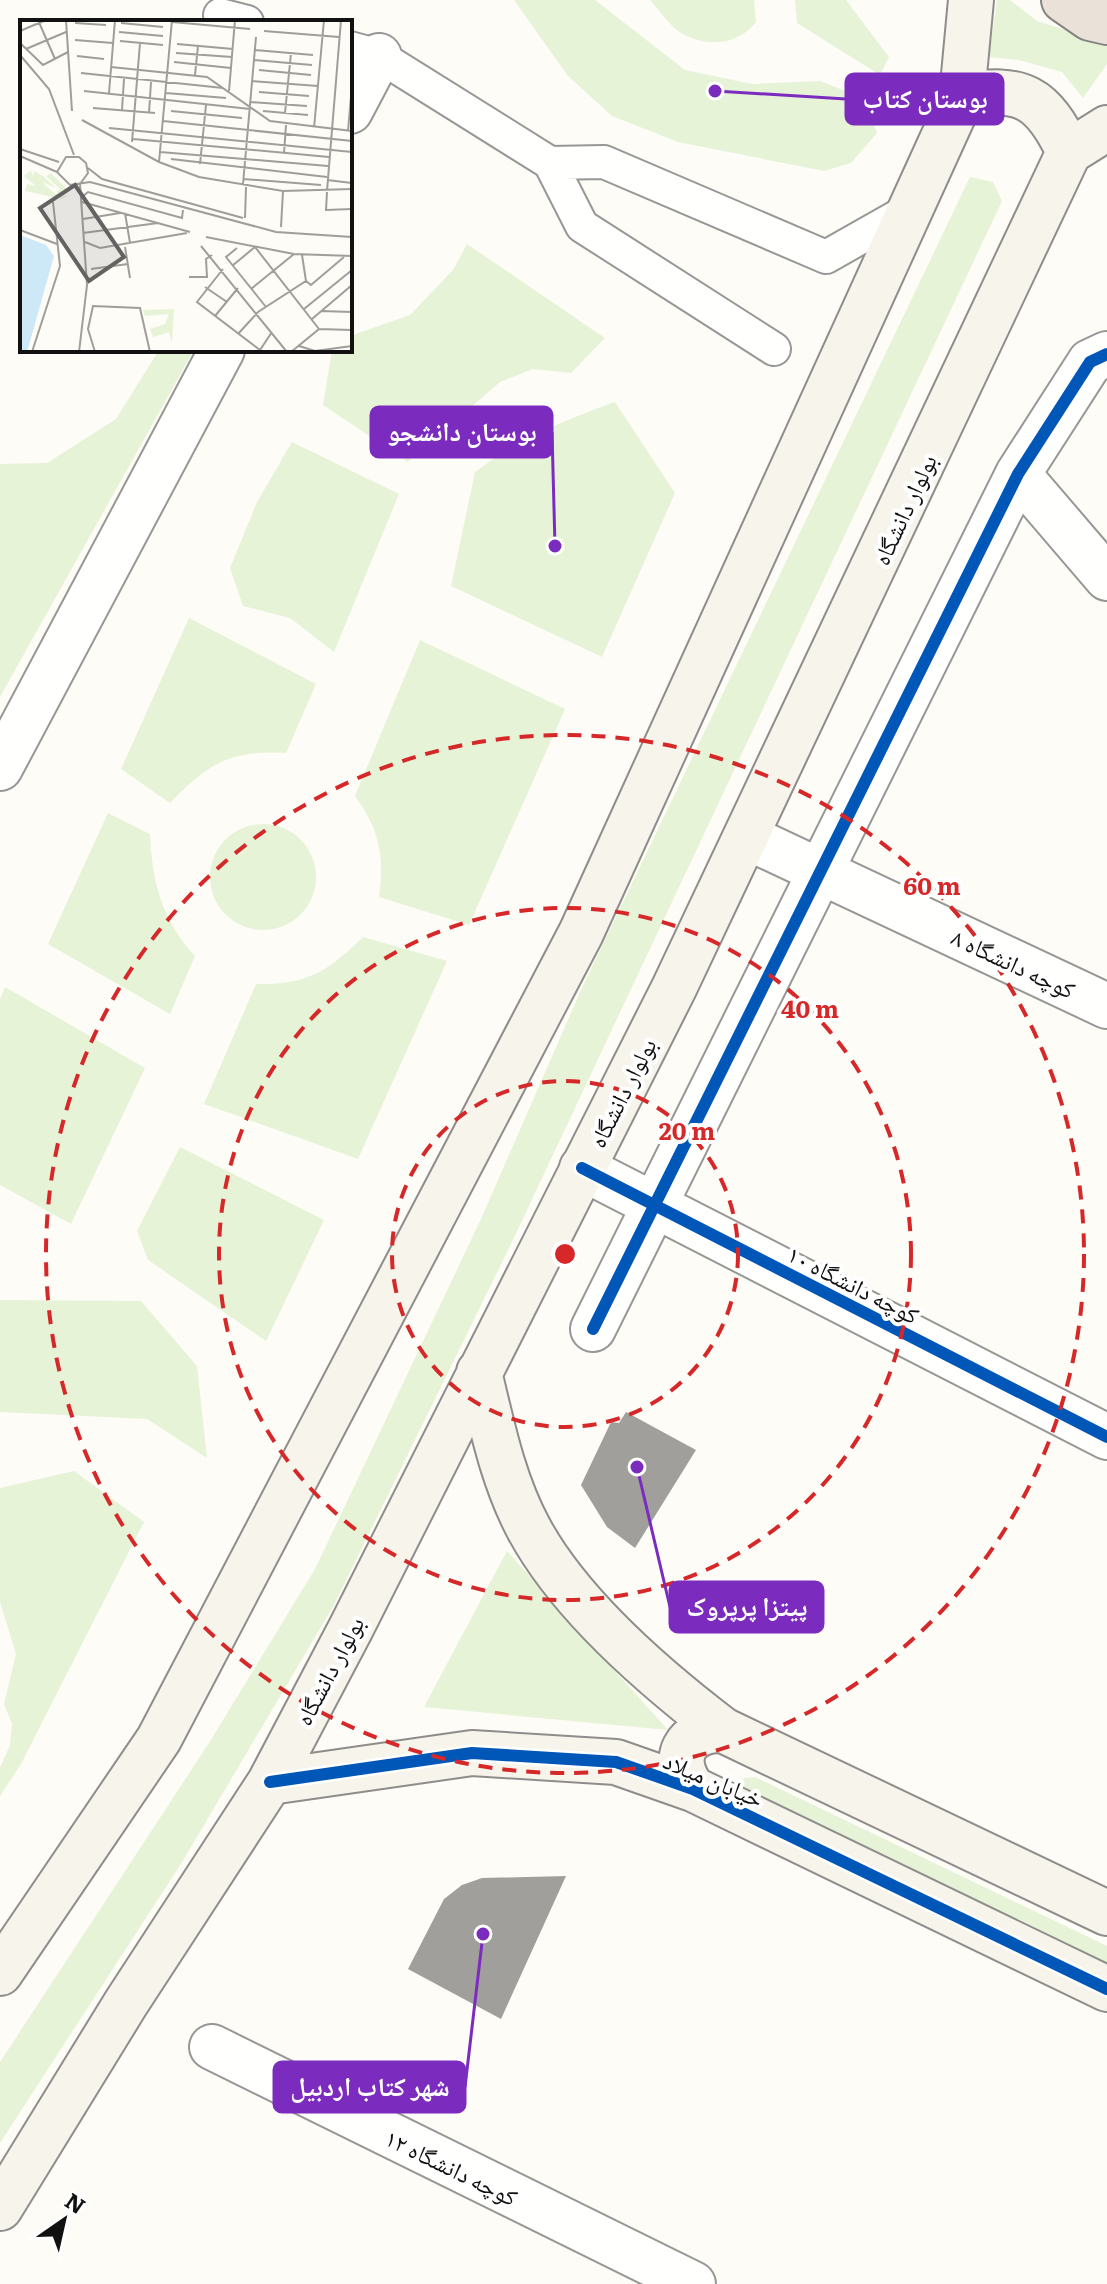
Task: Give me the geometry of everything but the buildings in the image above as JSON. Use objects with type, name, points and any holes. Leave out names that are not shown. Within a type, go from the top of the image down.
[{"type":"highway","points":[[1064,0],[1090,18],[1107,22]]},
{"type":"main road","points":[[0,1973],[159,1739],[566,961],[962,96],[971,0]]},
{"type":"main road","points":[[962,96],[997,90],[1028,97],[1054,120],[1069,152],[1107,128]]},
{"type":"main road","name":"بولوار دانشگاه","points":[[0,2208],[126,2003],[270,1782],[747,837],[1069,152]]},
{"type":"main road","name":"خیابان میلاد","points":[[479,1372],[500,1458],[529,1530],[589,1610],[672,1691],[723,1730],[1107,1913]]},
{"type":"main road","points":[[693,1789],[682,1774],[682,1756],[689,1740],[705,1730],[723,1730]]},
{"type":"main road","name":"خیابان میلاد","points":[[270,1782],[472,1753],[616,1762],[693,1789],[1107,1989]]},
{"type":"street","points":[[352,103],[365,52]]},
{"type":"street","points":[[0,768],[221,352]]},
{"type":"street","points":[[593,1329],[1018,474],[1090,362],[1107,354]]},
{"type":"street","points":[[1018,474],[1107,578]]},
{"type":"street","name":"کوچه دانشگاه ۸","points":[[747,837],[1107,1006]]},
{"type":"street","name":"کوچه دانشگاه ۱۰","points":[[582,1168],[1107,1437]]},
{"type":"street","name":"کوچه دانشگاه ۱۲","points":[[212,2047],[693,2284]]},
{"type":"lane","points":[[365,52],[550,163],[604,162],[826,257],[909,210]]},
{"type":"lane","points":[[550,163],[582,226],[774,349]]},
{"type":"green space","points":[[514,0],[595,0],[685,70],[752,84],[820,81],[863,98],[877,133],[851,163],[824,171],[678,142],[612,116],[568,76]]},
{"type":"green space","points":[[650,0],[754,0],[756,22],[749,30],[731,40],[701,41],[677,30]]},
{"type":"green space","points":[[795,0],[846,0],[889,57],[880,75],[797,23]]},
{"type":"green space","points":[[997,0],[1010,0],[1037,21],[1107,43],[1107,64],[1083,98],[1062,72],[1019,60],[989,57]]},
{"type":"green space","points":[[970,177],[993,182],[1002,201],[511,1244],[334,1605],[181,1864],[0,2143],[0,2062],[209,1743],[315,1569],[481,1219],[581,990]]},
{"type":"green space","points":[[467,244],[605,338],[571,373],[533,369],[500,382],[408,462],[323,405],[332,352],[352,352],[352,335],[410,315],[453,270]]},
{"type":"green space","points":[[158,352],[193,352],[0,697],[0,464],[47,463],[116,419]]},
{"type":"green space","points":[[615,402],[675,493],[602,657],[451,586],[475,472],[542,431]]},
{"type":"green space","points":[[292,442],[399,494],[334,652],[290,618],[243,606],[230,568],[257,502]]},
{"type":"green space","points":[[189,618],[316,684],[286,753],[249,754],[221,762],[197,778],[170,803],[121,769]]},
{"type":"green space","points":[[420,640],[565,709],[469,925],[379,897],[381,869],[378,844],[370,820],[355,796]]},
{"type":"green space","points":[[108,813],[150,834],[153,868],[161,900],[174,928],[195,956],[170,1014],[48,944]]},
{"type":"green space","points":[[263,824],[283,828],[301,839],[312,857],[316,877],[312,897],[301,915],[283,926],[263,930],[243,926],[225,915],[214,897],[210,877],[214,857],[225,839],[243,828]]},
{"type":"green space","points":[[363,937],[447,961],[358,1159],[204,1104],[256,984],[289,982],[315,974],[327,968]]},
{"type":"green space","points":[[5,987],[145,1068],[71,1224],[0,1185],[0,999]]},
{"type":"green space","points":[[180,1147],[324,1220],[266,1341],[148,1260],[137,1231]]},
{"type":"green space","points":[[0,1300],[141,1301],[197,1366],[207,1458],[147,1419],[0,1412]]},
{"type":"green space","points":[[74,1471],[144,1522],[21,1764],[0,1796],[0,1768],[10,1745],[12,1724],[4,1704],[16,1654],[0,1602],[0,1488]]},
{"type":"green space","points":[[507,1551],[668,1730],[424,1707]]},
{"type":"green space","points":[[755,1777],[1107,1946],[1107,1969],[746,1793],[740,1785],[744,1778]]},
{"type":"cycle path","points":[[593,1329],[1018,474],[1090,362],[1107,354]]},
{"type":"cycle path","points":[[582,1168],[1107,1437]]},
{"type":"cycle path","points":[[270,1782],[472,1753],[616,1762],[693,1789],[1107,1989]]},
{"type":"place","name":"بوستان کتاب","points":[[715,91]]},
{"type":"place","name":"بوستان دانشجو","points":[[555,546]]},
{"type":"place","name":"پیتزا پرپروک","points":[[637,1467]]},
{"type":"place","name":"شهر کتاب اردبیل","points":[[483,1934]]}]
